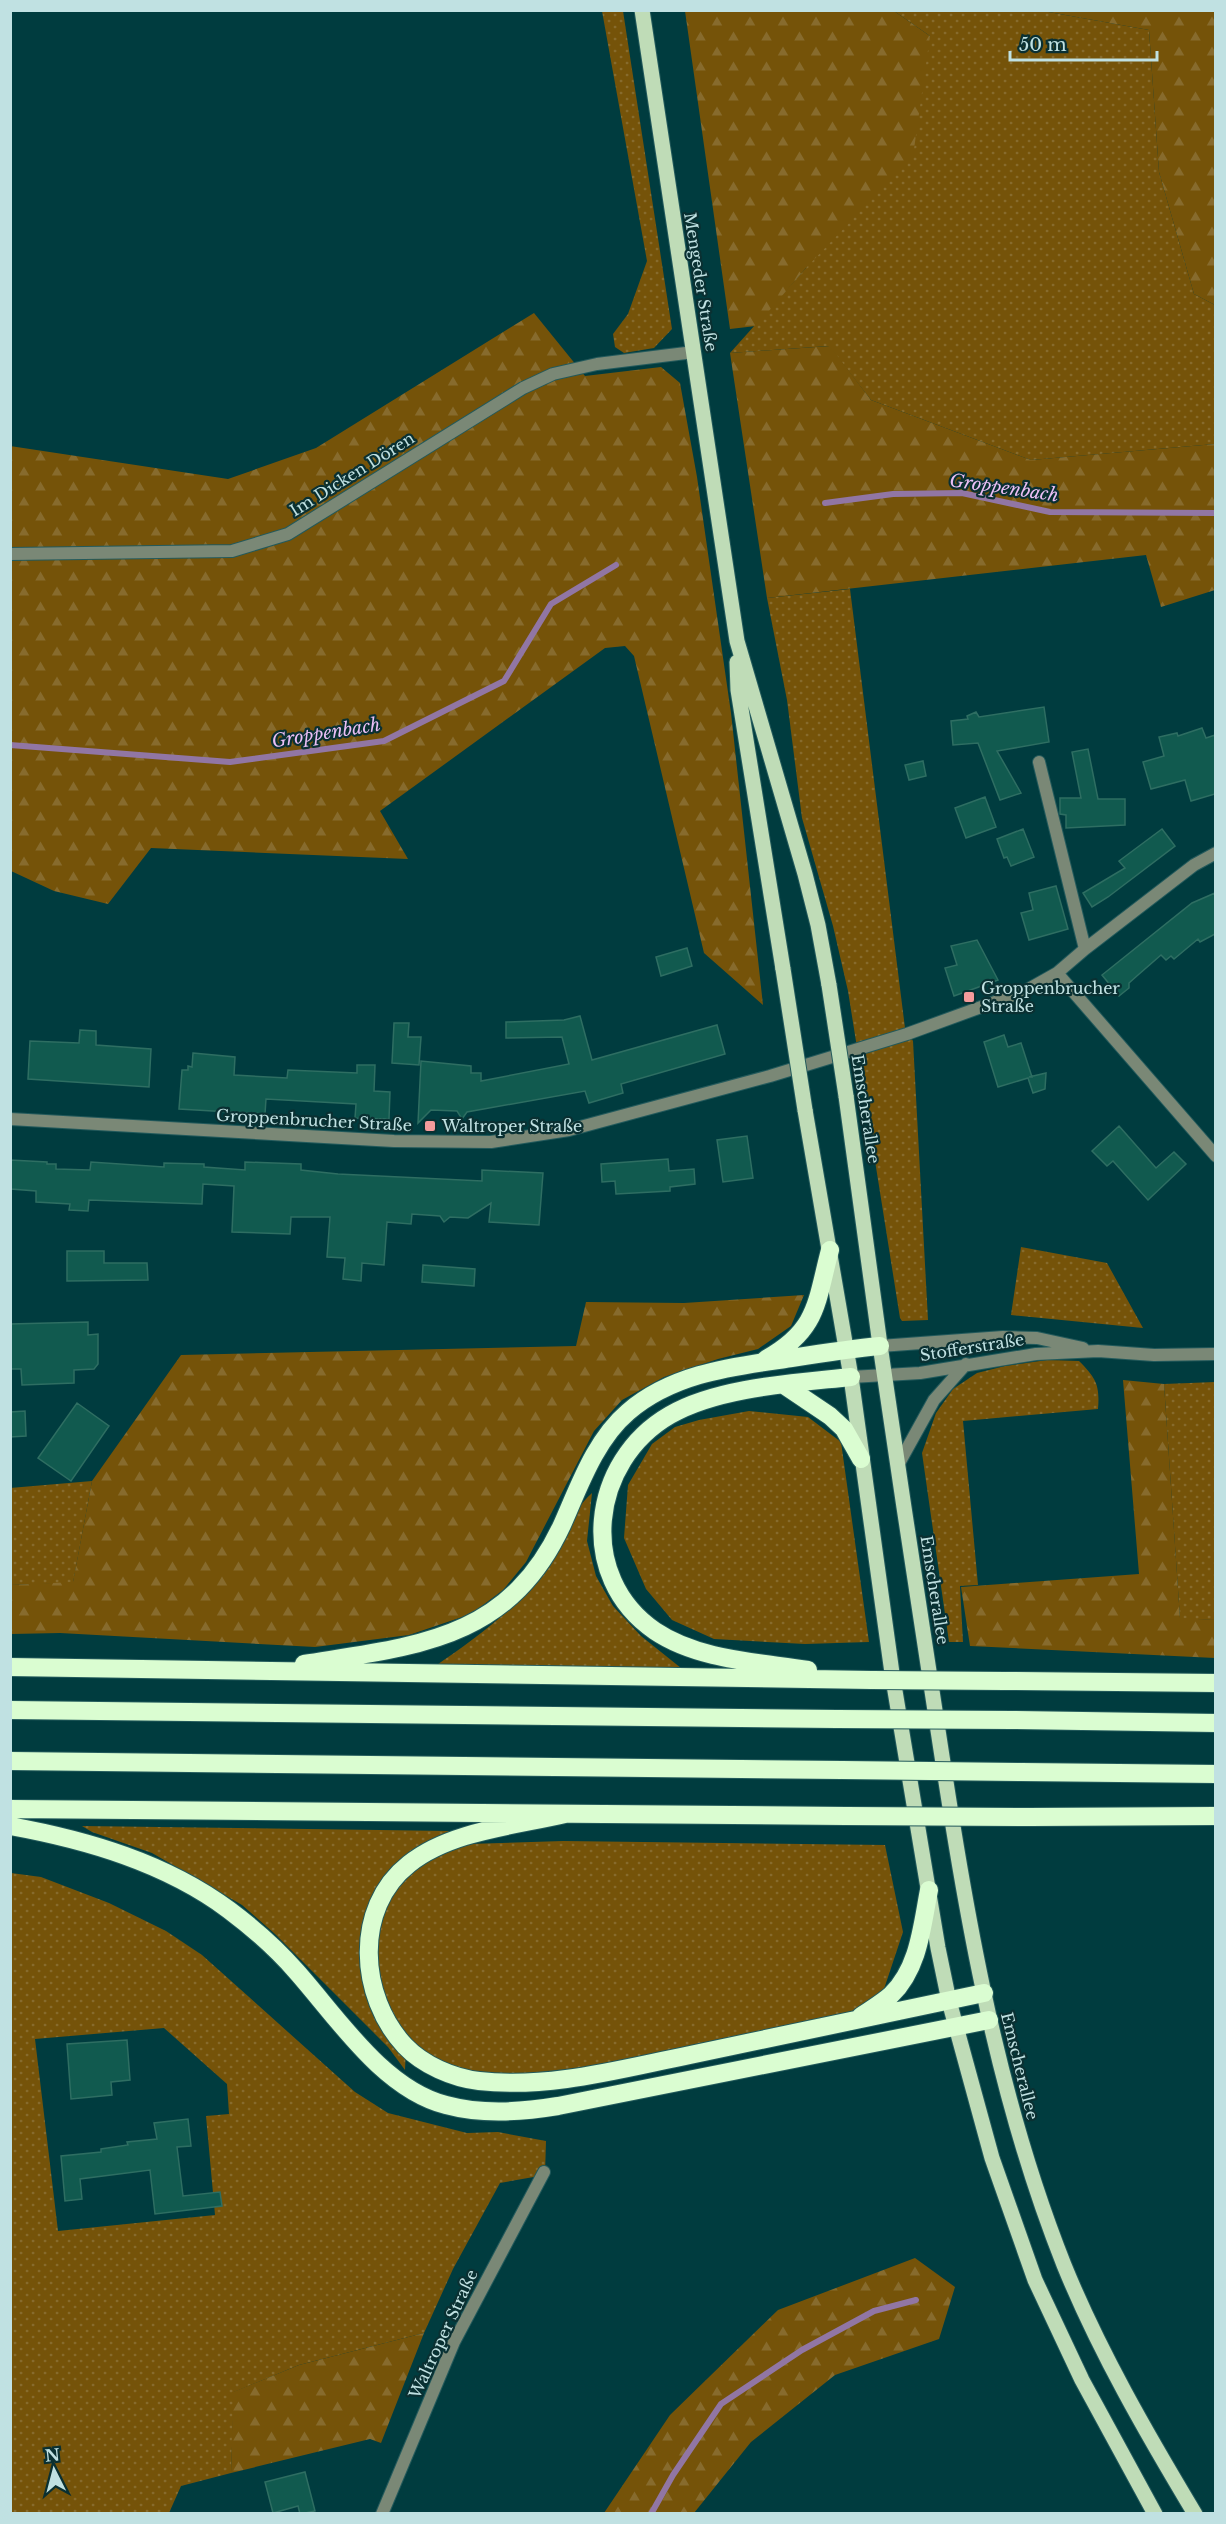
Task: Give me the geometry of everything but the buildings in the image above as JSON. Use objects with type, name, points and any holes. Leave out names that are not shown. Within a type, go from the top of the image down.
[{"type":"highway","points":[[759,1363],[778,1352],[804,1330],[813,1314],[830,1250]]},
{"type":"highway","points":[[252,1672],[410,1647],[447,1635],[495,1611],[536,1570],[558,1533],[587,1469],[607,1437],[627,1413],[651,1396],[682,1380],[728,1367],[880,1346]]},
{"type":"highway","points":[[851,1377],[784,1385],[704,1401],[670,1415],[646,1433],[626,1454],[610,1481],[602,1516],[603,1546],[609,1573],[622,1596],[636,1614],[655,1631],[683,1646],[716,1655],[832,1676],[872,1680],[1215,1683]]},
{"type":"highway","points":[[784,1385],[830,1416],[844,1429],[861,1459]]},
{"type":"highway","points":[[10,1667],[252,1672],[832,1676]]},
{"type":"highway","points":[[10,1710],[1215,1723]]},
{"type":"highway","points":[[10,1761],[1215,1774]]},
{"type":"highway","points":[[10,1809],[846,1816],[1215,1816]]},
{"type":"highway","points":[[565,1814],[463,1836],[432,1848],[408,1865],[393,1881],[379,1904],[371,1927],[368,1951],[370,1975],[376,1998],[390,2025],[406,2047],[435,2068],[475,2080],[514,2084],[545,2082],[604,2073],[984,1993]]},
{"type":"highway","points":[[10,1826],[53,1834],[142,1861],[189,1885],[228,1910],[269,1943],[368,2054],[410,2090],[443,2105],[496,2112],[527,2111],[989,2020]]},
{"type":"highway","points":[[853,2022],[891,1994],[909,1972],[917,1950],[929,1890]]},
{"type":"main road","name":"Mengeder Straße","points":[[642,10],[724,559]]},
{"type":"main road","name":"Emscherallee","points":[[724,559],[737,641],[805,874],[818,925],[829,985],[884,1374],[964,1904],[989,2020],[1017,2128],[1064,2263],[1090,2323],[1167,2468],[1195,2514]]},
{"type":"main road","name":"Emscherallee","points":[[737,641],[738,690],[805,1110],[851,1377],[892,1673],[949,2001],[992,2158],[1035,2280],[1082,2380],[1155,2514]]},
{"type":"street","name":"Im Dicken Dören","points":[[10,554],[232,551],[288,534],[523,388],[553,374],[597,364],[694,352]]},
{"type":"street","points":[[1039,762],[1085,948]]},
{"type":"street","name":"Groppenbrucher Straße","points":[[10,1119],[394,1141],[491,1142],[569,1130],[770,1076],[973,1011],[1025,991],[1057,973],[1085,948],[1194,865],[1215,853]]},
{"type":"street","points":[[1057,973],[1215,1156]]},
{"type":"street","name":"Stofferstraße","points":[[880,1346],[1026,1337],[1098,1351]]},
{"type":"street","name":"Stofferstraße","points":[[851,1377],[920,1373],[1036,1354],[1098,1351],[1154,1355],[1215,1354]]},
{"type":"street","points":[[898,1465],[934,1400],[966,1364]]},
{"type":"street","name":"Waltroper Straße","points":[[382,2514],[454,2342],[544,2172]]},
{"type":"green space","points":[[602,11],[623,11],[672,329],[654,348],[624,353],[615,347],[613,334],[628,314],[647,261]]},
{"type":"green space","points":[[685,11],[894,11],[930,36],[913,156],[806,268],[756,326],[730,329]]},
{"type":"green space","points":[[894,11],[1043,11],[1149,30],[1159,172],[1194,294],[1215,305],[1215,444],[1031,460],[871,400],[829,346],[730,353],[806,268],[930,36]]},
{"type":"green space","points":[[1043,11],[1215,11],[1215,305],[1194,294],[1159,172],[1149,30]]},
{"type":"green space","points":[[534,313],[585,376],[661,367],[680,383],[697,477],[731,713],[763,1005],[704,953],[634,656],[625,646],[605,648],[380,811],[408,859],[151,848],[108,904],[54,891],[11,871],[10,446],[228,479],[316,448]]},
{"type":"green space","points":[[830,346],[871,400],[1031,460],[1215,444],[1215,590],[1161,607],[1146,555],[767,598],[730,353]]},
{"type":"green space","points":[[850,589],[905,1028],[913,1041],[928,1320],[902,1321],[900,1318],[848,991],[833,926],[802,818],[787,700],[767,598]]},
{"type":"green space","points":[[1021,1247],[1107,1263],[1143,1328],[1011,1315]]},
{"type":"green space","points":[[804,1295],[791,1326],[758,1349],[718,1359],[664,1377],[622,1400],[594,1431],[526,1562],[503,1590],[471,1614],[409,1635],[315,1647],[60,1633],[11,1634],[10,1585],[73,1582],[92,1481],[181,1355],[576,1346],[586,1302],[684,1303]]},
{"type":"green space","points":[[1047,1360],[1079,1361],[1096,1382],[1098,1409],[963,1421],[978,1585],[960,1586],[963,1642],[949,1642],[922,1453],[936,1413],[953,1389],[977,1373]]},
{"type":"green space","points":[[1123,1380],[1164,1384],[1180,1618],[1215,1620],[1215,1658],[970,1646],[961,1587],[1139,1574]]},
{"type":"green space","points":[[1215,1382],[1215,1620],[1180,1619],[1164,1384]]},
{"type":"green space","points":[[749,1411],[808,1417],[841,1442],[869,1642],[805,1644],[714,1639],[672,1620],[646,1589],[624,1538],[628,1485],[652,1444],[675,1427]]},
{"type":"green space","points":[[92,1481],[73,1583],[11,1585],[10,1488]]},
{"type":"green space","points":[[592,1493],[587,1541],[596,1576],[613,1606],[641,1636],[686,1672],[434,1667],[491,1625],[530,1588],[548,1564],[576,1512]]},
{"type":"green space","points":[[82,1826],[451,1831],[468,1844],[563,1841],[885,1845],[903,1932],[884,1989],[850,2017],[613,2071],[475,2080],[406,2048],[405,2070],[388,2047],[275,1934],[242,1905],[152,1853],[92,1832]]},
{"type":"green space","points":[[11,1873],[41,1877],[109,1903],[166,1931],[202,1955],[355,2092],[388,2113],[467,2133],[498,2132],[546,2141],[545,2175],[500,2183],[453,2269],[424,2333],[299,2365],[234,2392],[231,2473],[181,2486],[169,2513],[11,2514]],"holes":[[[164,2028],[227,2084],[229,2114],[206,2116],[215,2215],[58,2231],[35,2039]]]},
{"type":"green space","points":[[915,2258],[955,2287],[939,2339],[835,2375],[751,2442],[694,2513],[604,2513],[670,2415],[778,2310]]},
{"type":"green space","points":[[424,2333],[381,2443],[370,2439],[231,2473],[233,2392],[299,2365]]},
{"type":"waterway","name":"Groppenbach","points":[[825,503],[893,494],[962,493],[1050,512],[1216,513]]},
{"type":"waterway","name":"Groppenbach","points":[[10,745],[230,762],[384,741],[504,681],[551,604],[616,565]]},
{"type":"waterway","points":[[651,2514],[673,2475],[721,2404],[802,2350],[874,2311],[916,2300]]},
{"type":"place","name":"Groppenbrucher Straße","points":[[969,997]]},
{"type":"place","name":"Waltroper Straße","points":[[430,1126]]}]
